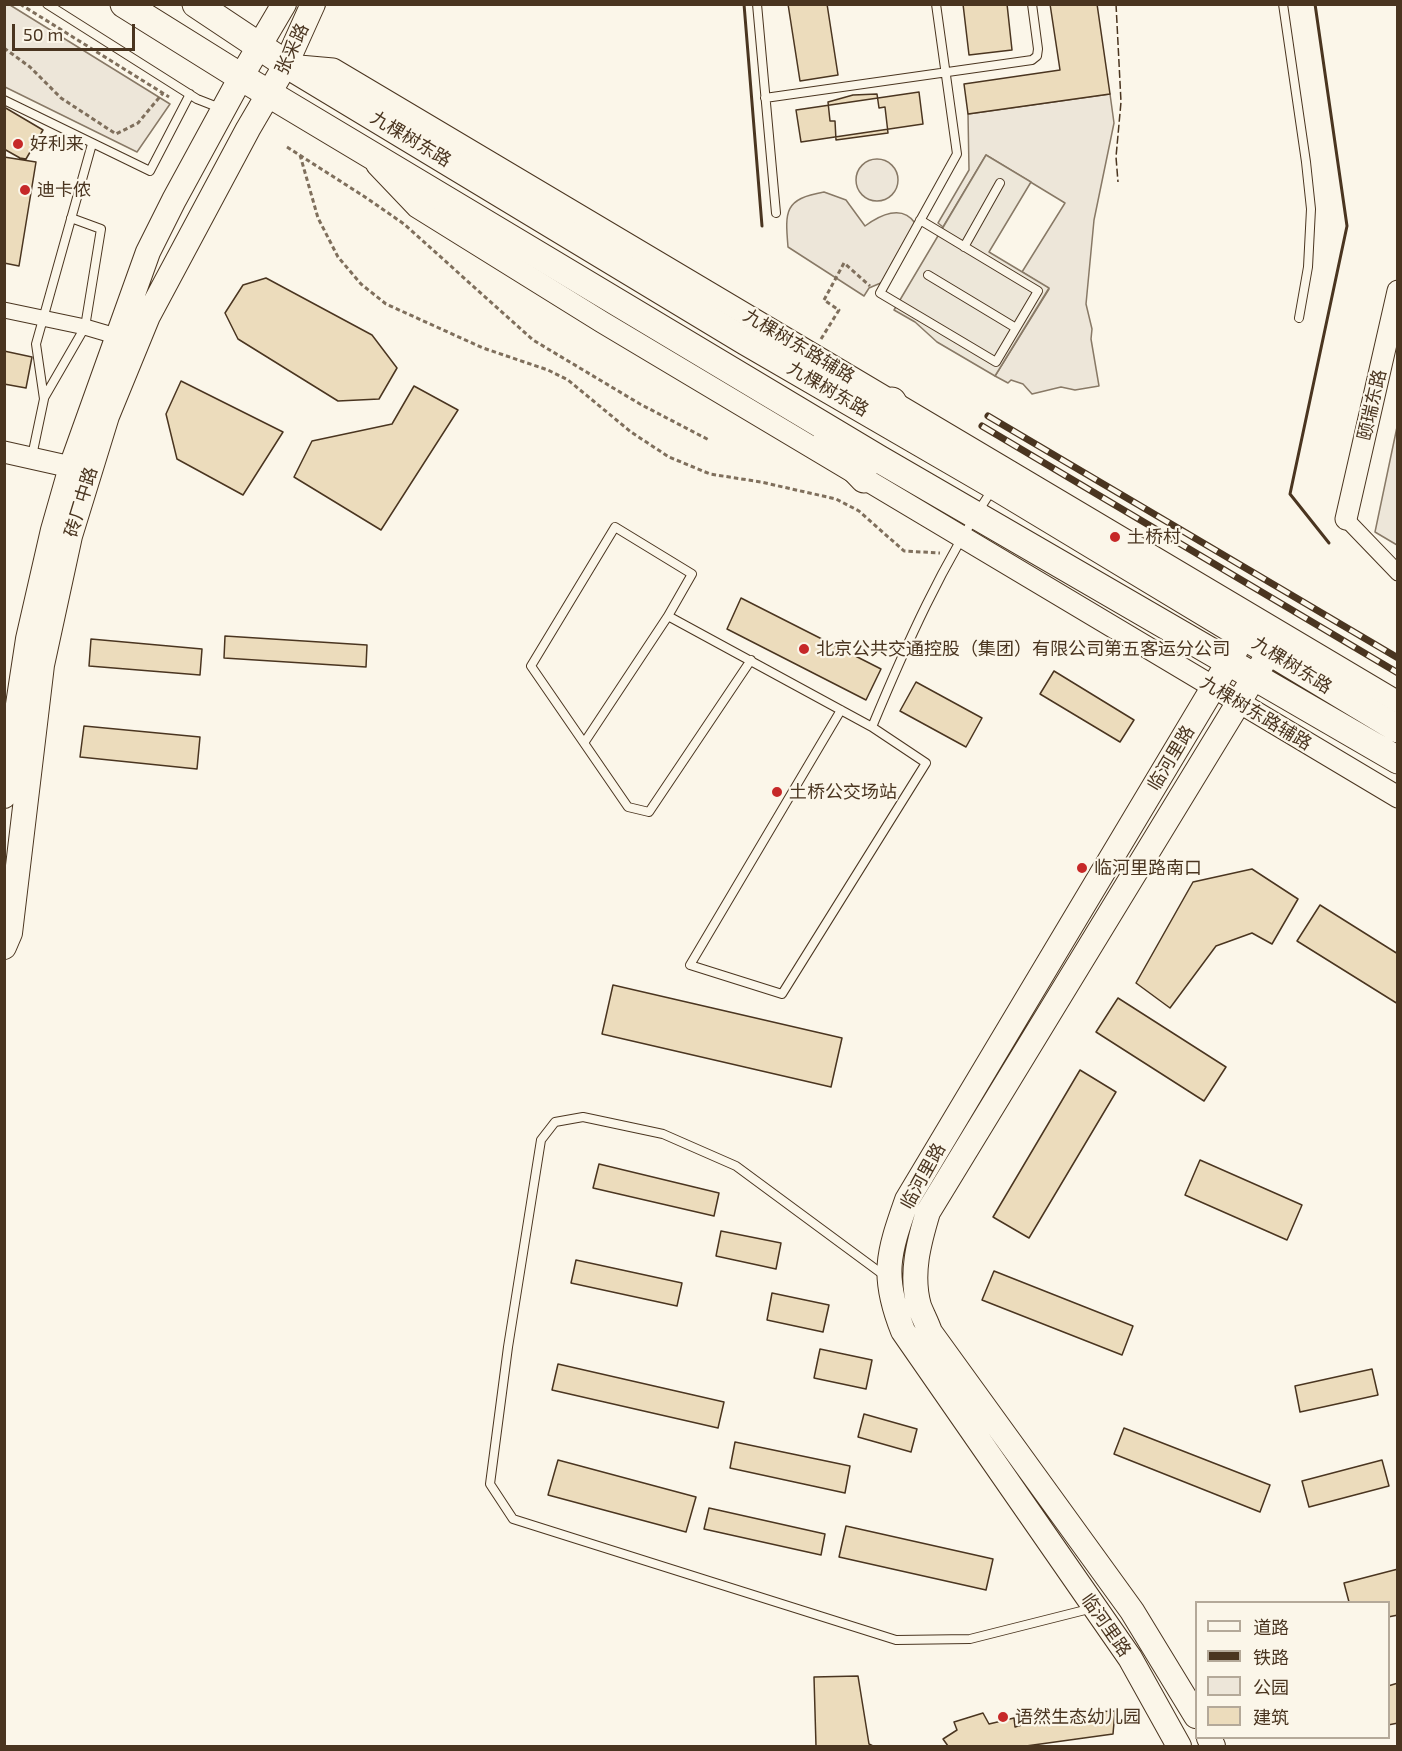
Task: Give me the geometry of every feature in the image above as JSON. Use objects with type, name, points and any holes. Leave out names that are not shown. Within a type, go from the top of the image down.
[{"type":"highway","name":"九棵树东路","points":[[124,4],[241,77],[819,423],[963,535],[1228,661],[1398,760]]},
{"type":"highway","name":"九棵树东路","points":[[196,4],[286,64],[745,341],[915,439],[1398,729]]},
{"type":"highway","points":[[892,401],[915,439]]},
{"type":"highway","points":[[819,423],[843,457],[864,479]]},
{"type":"main road","name":"张采路","points":[[241,77],[284,4]]},
{"type":"main road","name":"张采路","points":[[270,94],[313,4]]},
{"type":"main road","name":"砖厂中路","points":[[4,796],[28,639],[53,530],[71,467],[148,252],[241,77]]},
{"type":"main road","name":"砖厂中路","points":[[4,947],[10,933],[42,665],[79,505],[107,416],[144,326],[243,139],[270,94]]},
{"type":"main road","name":"临河里路","points":[[1179,1746],[1130,1658],[903,1331],[892,1304],[888,1278],[893,1239],[907,1200],[1244,636]]},
{"type":"main road","name":"临河里路","points":[[1195,1713],[1132,1611],[930,1332],[919,1305],[915,1282],[918,1245],[928,1212],[1270,651]]},
{"type":"street","name":"九棵树东路辅路","points":[[286,64],[333,69],[1398,702]]},
{"type":"street","name":"九棵树东路辅路","points":[[357,146],[417,207],[602,322],[864,479],[963,535],[1238,703],[1398,797]]},
{"type":"street","name":"颐瑞东路","points":[[1346,519],[1398,291]]},
{"type":"street","points":[[4,310],[85,327],[119,337]]},
{"type":"street","points":[[4,452],[71,467]]},
{"type":"street","points":[[1346,519],[1398,573]]},
{"type":"lane","points":[[47,4],[197,99],[224,110]]},
{"type":"lane","points":[[757,4],[776,213]]},
{"type":"lane","points":[[920,220],[1038,291],[996,362],[880,293],[920,220],[957,154],[936,4]]},
{"type":"lane","points":[[765,98],[1026,61],[1036,57],[1038,42],[1032,4]]},
{"type":"lane","points":[[1283,4],[1311,209],[1308,267],[1299,318]]},
{"type":"lane","points":[[4,100],[150,171],[190,94]]},
{"type":"lane","points":[[44,398],[36,344],[92,144]]},
{"type":"lane","points":[[964,246],[1000,183]]},
{"type":"lane","points":[[32,458],[44,398],[85,327],[101,229],[71,218]]},
{"type":"lane","points":[[928,275],[1016,328]]},
{"type":"lane","points":[[872,728],[903,650],[963,535],[994,486]]},
{"type":"lane","points":[[584,743],[668,616],[692,574],[615,527],[531,666],[628,807],[649,812],[751,660]]},
{"type":"lane","points":[[668,616],[841,710],[927,763],[782,994],[690,965],[841,710]]},
{"type":"lane","points":[[888,1278],[736,1166],[663,1134],[584,1117],[555,1122],[541,1140],[508,1347],[490,1484],[513,1519],[896,1640],[970,1639],[1094,1608]]},
{"type":"path","points":[[20,4],[183,106]]},
{"type":"path","points":[[4,48],[30,67],[61,98],[116,134],[138,123],[163,93]]},
{"type":"path","points":[[287,147],[404,224],[532,340],[640,404],[709,440]]},
{"type":"path","points":[[300,155],[318,218],[338,257],[361,284],[387,304],[483,348],[548,370],[568,380],[631,432],[669,457],[710,474],[761,482],[836,499],[859,511],[903,551],[963,535]]},
{"type":"path","points":[[821,339],[839,310],[824,300],[844,263],[880,293]]},
{"type":"green space","points":[[4,5],[10,5],[170,104],[137,152],[5,87]]},
{"type":"green space","points":[[1110,94],[1114,123],[1094,220],[1086,304],[1092,329],[1091,339],[1099,386],[1075,390],[1061,387],[1032,394],[1023,384],[1011,380],[1008,383],[995,376],[1049,289],[1022,272],[1065,203],[986,155],[943,227],[938,223],[969,170],[968,114]]},
{"type":"green space","points":[[877,159],[892,165],[898,180],[892,195],[877,201],[862,195],[856,180],[862,165]]},
{"type":"green space","points":[[824,192],[846,200],[865,226],[891,213],[904,214],[915,223],[883,282],[869,288],[864,296],[788,247],[787,224],[790,209],[801,198]]},
{"type":"green space","points":[[1397,427],[1397,545],[1375,532]]},
{"type":"shaded area","points":[[986,155],[1031,182],[989,252],[1049,288],[995,376],[937,342],[915,322],[894,310]]},
{"type":"building","points":[[788,4],[827,4],[838,75],[800,81]]},
{"type":"building","points":[[963,4],[1007,4],[1012,50],[969,55]]},
{"type":"building","points":[[1050,4],[1097,4],[1110,94],[968,114],[964,84],[1060,70]]},
{"type":"building","points":[[919,92],[923,124],[801,142],[796,110]]},
{"type":"building","points":[[877,94],[879,108],[885,107],[888,133],[836,140],[835,121],[830,121],[828,102],[853,95]]},
{"type":"building","points":[[4,107],[43,130],[26,159],[4,149]]},
{"type":"building","points":[[4,157],[36,162],[19,266],[4,263]]},
{"type":"building","points":[[266,278],[372,335],[397,368],[379,399],[338,401],[238,339],[225,313],[243,285]]},
{"type":"building","points":[[4,351],[32,357],[26,388],[4,384]]},
{"type":"building","points":[[181,381],[283,432],[243,495],[177,459],[166,414]]},
{"type":"building","points":[[414,386],[458,410],[381,530],[294,477],[312,441],[392,424]]},
{"type":"building","name":"北京公共交通控股（集团）有限公司第五客运分公司","points":[[741,598],[881,669],[866,700],[727,629]]},
{"type":"building","points":[[225,636],[367,645],[366,667],[224,658]]},
{"type":"building","points":[[91,639],[202,649],[200,675],[89,666]]},
{"type":"building","points":[[1054,671],[1134,720],[1120,742],[1040,694]]},
{"type":"building","points":[[916,682],[982,718],[966,747],[900,711]]},
{"type":"building","points":[[84,726],[200,737],[197,769],[80,757]]},
{"type":"building","points":[[1252,869],[1298,899],[1272,944],[1252,933],[1216,946],[1170,1008],[1136,983],[1193,882]]},
{"type":"building","points":[[1320,905],[1398,954],[1398,1004],[1297,941]]},
{"type":"building","points":[[613,985],[842,1038],[831,1087],[602,1034]]},
{"type":"building","points":[[1118,998],[1226,1067],[1204,1101],[1096,1032]]},
{"type":"building","points":[[1080,1070],[1116,1092],[1029,1238],[993,1217]]},
{"type":"building","points":[[1200,1160],[1302,1205],[1287,1240],[1185,1195]]},
{"type":"building","points":[[599,1164],[719,1193],[714,1216],[593,1188]]},
{"type":"building","points":[[721,1231],[781,1243],[776,1269],[716,1256]]},
{"type":"building","points":[[576,1260],[682,1283],[677,1306],[571,1283]]},
{"type":"building","points":[[994,1271],[1133,1326],[1122,1355],[982,1300]]},
{"type":"building","points":[[772,1293],[829,1305],[823,1332],[767,1320]]},
{"type":"building","points":[[820,1349],[872,1360],[866,1389],[814,1378]]},
{"type":"building","points":[[558,1364],[724,1402],[718,1428],[552,1390]]},
{"type":"building","points":[[1372,1369],[1378,1395],[1300,1412],[1295,1386]]},
{"type":"building","points":[[864,1414],[917,1429],[911,1452],[858,1437]]},
{"type":"building","points":[[1124,1428],[1270,1485],[1260,1512],[1114,1454]]},
{"type":"building","points":[[735,1442],[850,1466],[845,1493],[730,1468]]},
{"type":"building","points":[[558,1460],[696,1497],[686,1532],[548,1495]]},
{"type":"building","points":[[1382,1460],[1389,1486],[1309,1507],[1302,1481]]},
{"type":"building","points":[[709,1508],[825,1534],[821,1555],[704,1529]]},
{"type":"building","points":[[846,1526],[993,1559],[986,1590],[839,1557]]},
{"type":"building","points":[[1398,1569],[1398,1615],[1390,1617],[1390,1601],[1349,1601],[1344,1583]]},
{"type":"building","points":[[858,1676],[869,1744],[873,1746],[816,1746],[814,1677]]},
{"type":"building","points":[[1398,1683],[1398,1723],[1390,1725],[1390,1685]]},
{"type":"building","points":[[1115,1711],[1113,1734],[1026,1746],[948,1746],[943,1739],[957,1730],[954,1722],[983,1713],[989,1724],[1014,1718],[1015,1727],[1062,1713]]},
{"type":"railway","points":[[988,416],[1398,658]]},
{"type":"railway","points":[[982,426],[1398,673]]},
{"type":"fence","points":[[1116,4],[1121,102],[1116,157],[1118,182]]},
{"type":"wall","points":[[744,4],[762,226]]},
{"type":"wall","points":[[1315,4],[1347,226],[1290,494],[1329,543]]},
{"type":"place","name":"好利来","points":[[18,144]]},
{"type":"place","name":"迪卡侬","points":[[25,190]]},
{"type":"place","name":"土桥村","points":[[1115,537]]},
{"type":"place","name":"北京公共交通控股（集团）有限公司第五客运分公司","points":[[804,649]]},
{"type":"place","name":"土桥公交场站","points":[[777,792]]},
{"type":"place","name":"临河里路南口","points":[[1082,868]]},
{"type":"place","name":"语然生态幼儿园","points":[[1003,1717]]}]
